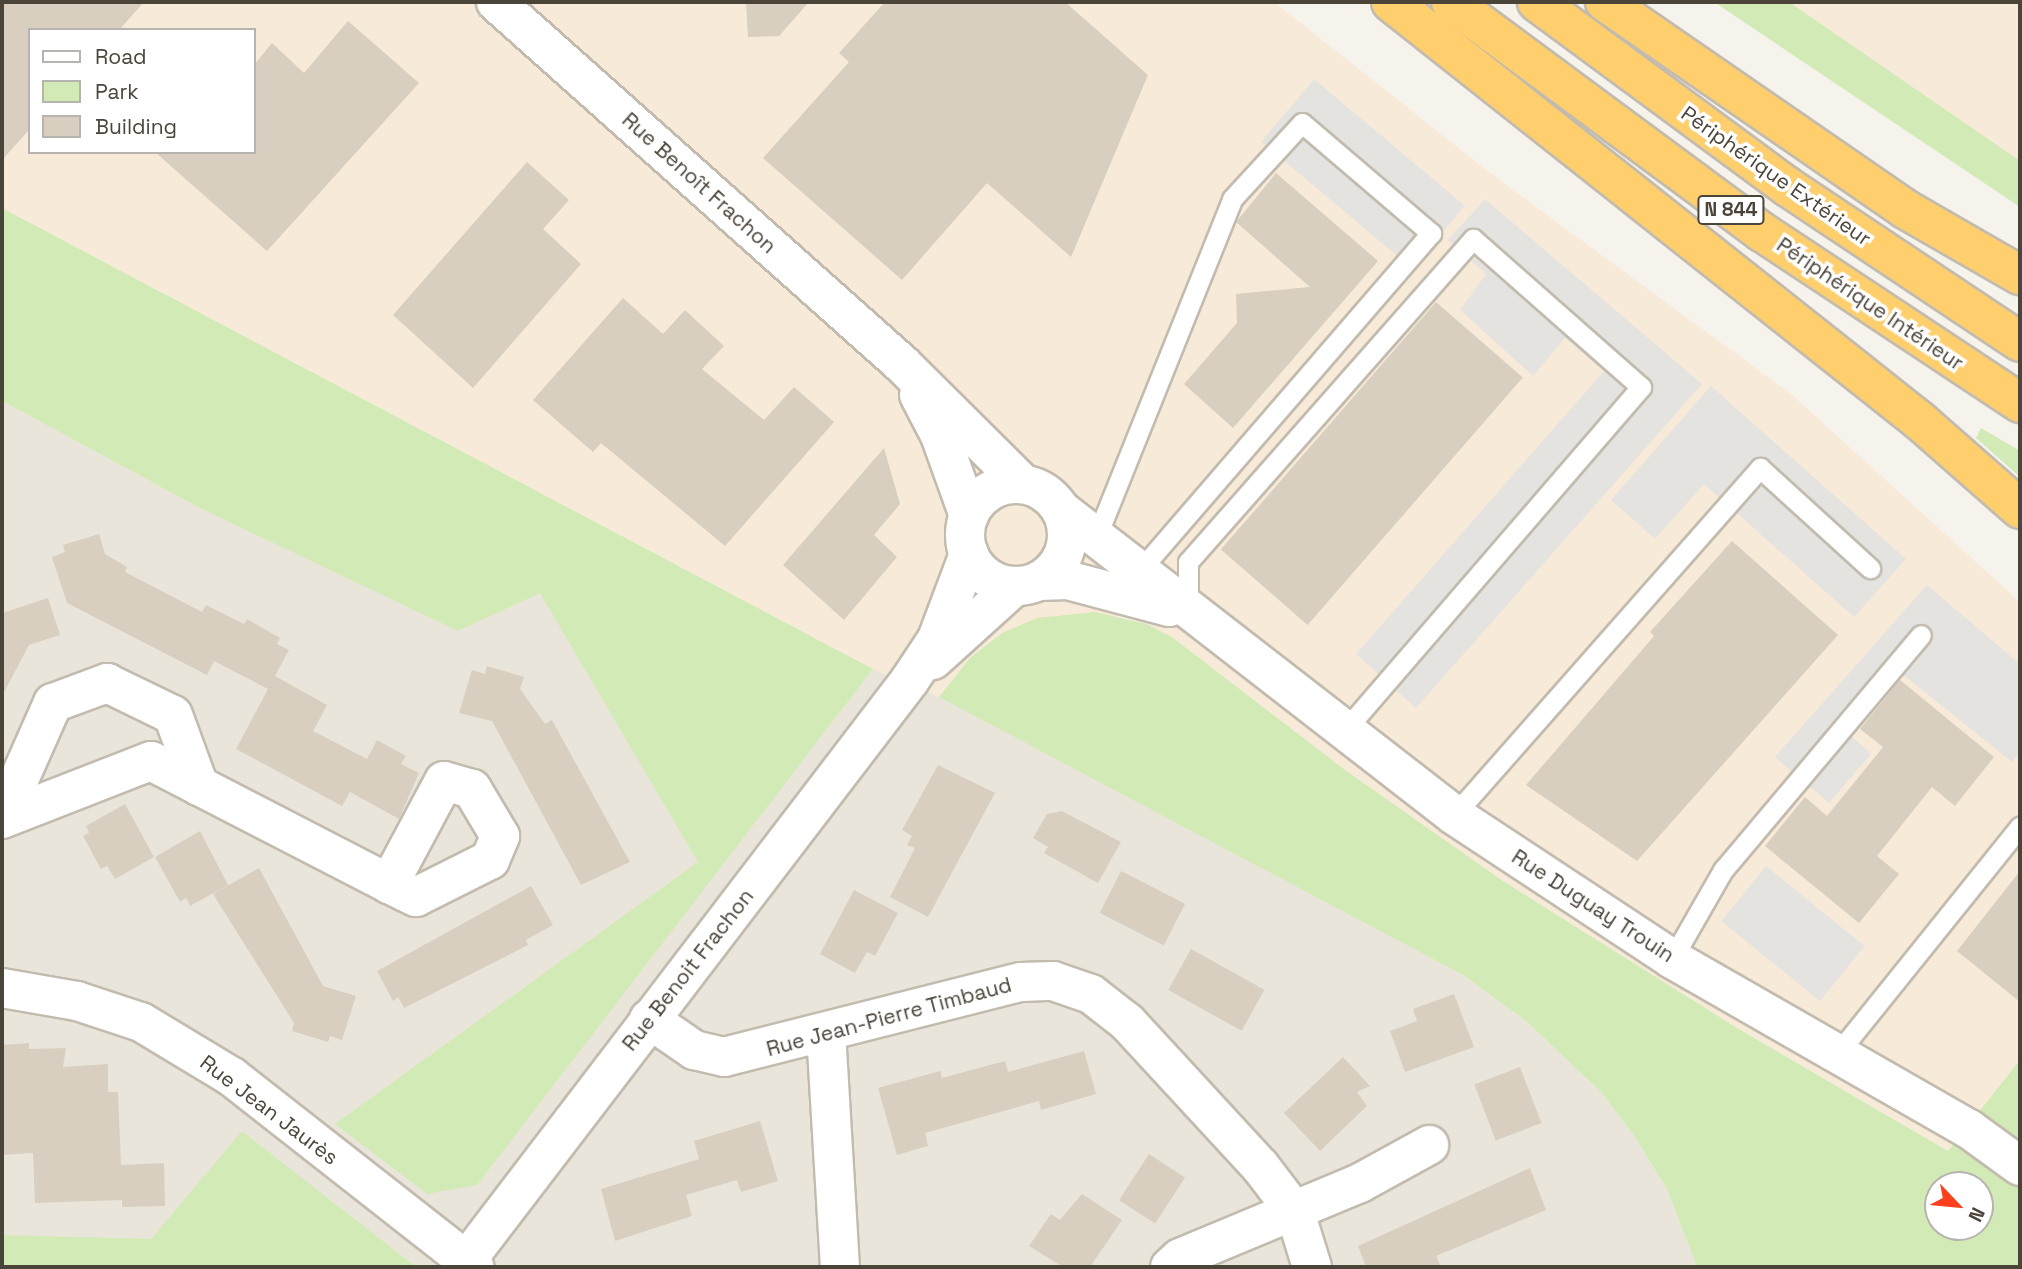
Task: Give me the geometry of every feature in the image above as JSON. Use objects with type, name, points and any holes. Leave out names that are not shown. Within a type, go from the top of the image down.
[{"type":"highway","points":[[1391,2],[1920,421],[2020,509]]},
{"type":"highway","name":"Périphérique Intérieur","points":[[1451,2],[1741,217],[2020,402]]},
{"type":"highway","name":"Périphérique Extérieur","points":[[1537,2],[1788,187],[2020,342]]},
{"type":"highway","points":[[1605,2],[1894,201],[2012,264]]},
{"type":"street","name":"Rue Benoît Frachon","points":[[496,2],[902,364]]},
{"type":"street","points":[[902,364],[1023,484],[1051,497],[1061,510],[1067,526],[1062,558],[1027,584],[986,577],[969,554],[969,516],[940,435],[902,364]]},
{"type":"street","points":[[969,516],[991,491],[1023,484]]},
{"type":"street","name":"Rue Duguay Trouin","points":[[1061,510],[1188,613],[1454,815],[1672,959],[1969,1129],[2020,1167]]},
{"type":"street","name":"Rue Benoit Frachon","points":[[470,1264],[649,1019],[910,680],[937,639],[969,554]]},
{"type":"street","name":"Rue Duguay Trouin","points":[[1027,584],[1067,580],[1188,613]]},
{"type":"street","name":"Rue Benoit Frachon","points":[[910,680],[1027,584]]},
{"type":"street","points":[[2,818],[53,704],[107,683],[173,715],[199,786]]},
{"type":"street","points":[[2,818],[151,761],[389,884]]},
{"type":"street","name":"Rue Jean-Pierre Timbaud","points":[[649,1019],[694,1050],[724,1057],[1021,982],[1053,981],[1091,994],[1127,1022],[1261,1166],[1295,1212],[1311,1267]]},
{"type":"street","name":"Rue Jean Jaurès","points":[[2,988],[77,1001],[141,1022],[232,1077],[470,1264]]},
{"type":"street","points":[[826,1032],[840,1267]]},
{"type":"street","points":[[1170,1267],[1180,1258],[1295,1212],[1429,1145]]},
{"type":"lane","points":[[1096,538],[1232,199],[1302,123],[1431,233],[1139,573]]},
{"type":"lane","points":[[1188,613],[1188,562],[1472,239],[1641,387],[1344,731]]},
{"type":"lane","points":[[1454,815],[1760,468],[1870,568]]},
{"type":"lane","points":[[1672,959],[1723,870],[1921,635]]},
{"type":"lane","points":[[1836,1054],[2020,826]]},
{"type":"shaded area","points":[[2,2],[1274,2],[1494,176],[1792,395],[2020,602],[2020,1060],[1948,1151],[1737,1028],[1503,881],[1345,770],[1172,637],[1147,624],[1122,616],[1002,633],[970,658],[939,697],[873,669],[2,208]]},
{"type":"shaded area","points":[[1789,2],[2020,2],[2020,161],[2005,152]]},
{"type":"shaded area","points":[[1314,79],[1465,206],[1412,268],[1261,142]]},
{"type":"shaded area","points":[[1485,199],[1702,384],[1416,708],[1356,654],[1604,371],[1565,338],[1533,376],[1460,310],[1486,274],[1448,240]]},
{"type":"shaded area","points":[[1711,386],[1906,559],[1854,617],[1704,484],[1655,539],[1611,500]]},
{"type":"shaded area","points":[[2,401],[198,507],[540,592],[712,878],[873,669],[961,706],[1463,975],[1526,1021],[1601,1092],[1635,1137],[1667,1189],[1697,1267],[2,1267]]},
{"type":"shaded area","points":[[1927,585],[2020,664],[2020,752],[2012,762],[1901,673],[1848,733],[1871,754],[1829,803],[1775,757]]},
{"type":"shaded area","points":[[1766,866],[1865,946],[1820,1001],[1721,921]]},
{"type":"green space","points":[[1714,2],[1789,2],[2020,161],[2020,207]]},
{"type":"green space","points":[[2,208],[873,669],[477,1185],[427,1194],[335,1124],[698,862],[540,593],[458,631],[198,507],[2,401]]},
{"type":"green space","points":[[1981,428],[2020,451],[2020,477],[1976,438]]},
{"type":"green space","points":[[1095,612],[1147,624],[1172,637],[1345,770],[1503,881],[1737,1028],[1948,1151],[2020,1060],[2020,1267],[1697,1267],[1667,1189],[1635,1137],[1601,1092],[1526,1021],[1463,975],[939,697],[970,658],[1002,633],[1037,618]]},
{"type":"green space","points":[[242,1131],[416,1267],[2,1267],[2,1235],[151,1239]]},
{"type":"building","points":[[2,2],[144,2],[121,28],[28,28],[28,131],[2,160]]},
{"type":"building","points":[[746,2],[809,2],[779,36],[748,37]]},
{"type":"building","points":[[885,2],[1065,2],[1148,75],[1071,257],[987,183],[902,280],[763,158],[849,62],[839,53]]},
{"type":"building","points":[[348,21],[419,83],[267,251],[157,154],[256,154],[256,63],[272,43],[304,73]]},
{"type":"building","points":[[527,162],[569,200],[543,229],[581,264],[473,388],[393,315]]},
{"type":"building","points":[[1276,173],[1378,261],[1233,428],[1184,384],[1237,323],[1236,294],[1310,287],[1236,222]]},
{"type":"building","points":[[623,298],[663,334],[685,310],[724,346],[702,369],[764,420],[794,387],[834,422],[725,546],[601,443],[593,452],[533,400]]},
{"type":"building","points":[[1436,302],[1523,377],[1308,625],[1221,550]]},
{"type":"building","points":[[884,448],[900,504],[874,535],[897,557],[844,620],[783,565]]},
{"type":"building","points":[[99,534],[105,554],[127,567],[125,572],[202,612],[206,605],[244,624],[247,619],[280,638],[277,644],[289,650],[275,676],[327,705],[313,731],[367,759],[377,740],[406,756],[401,764],[419,773],[399,819],[350,792],[342,806],[236,749],[268,689],[214,661],[207,675],[67,603],[52,557],[65,552],[63,545]]},
{"type":"building","points":[[1732,541],[1838,635],[1637,861],[1526,785],[1654,636],[1650,632]]},
{"type":"building","points":[[48,598],[60,635],[29,645],[2,696],[2,613]]},
{"type":"building","points":[[487,666],[524,677],[520,689],[545,724],[552,720],[630,862],[581,885],[492,721],[459,713],[472,670],[485,674]]},
{"type":"building","points":[[1900,680],[1994,757],[1955,806],[1932,787],[1877,856],[1899,874],[1859,923],[1765,846],[1805,797],[1827,816],[1883,747],[1860,729]]},
{"type":"building","points":[[938,765],[995,793],[928,917],[890,897],[915,848],[907,845],[912,836],[902,830]]},
{"type":"building","points":[[125,804],[154,857],[115,879],[107,866],[101,869],[83,836],[89,833],[86,826]]},
{"type":"building","points":[[1062,811],[1121,842],[1098,883],[1044,853],[1048,847],[1033,838],[1047,814]]},
{"type":"building","points":[[200,831],[228,885],[190,906],[186,898],[180,902],[155,857]]},
{"type":"building","points":[[259,868],[323,986],[356,996],[342,1040],[330,1036],[328,1042],[292,1031],[294,1023],[213,894]]},
{"type":"building","points":[[1121,871],[1185,904],[1164,946],[1100,913]]},
{"type":"building","points":[[2020,871],[2020,1002],[1957,951]]},
{"type":"building","points":[[531,886],[553,925],[526,940],[528,945],[404,1008],[398,997],[393,1001],[377,971]]},
{"type":"building","points":[[854,890],[898,913],[875,956],[867,952],[855,973],[820,954]]},
{"type":"building","points":[[1191,949],[1264,990],[1242,1031],[1168,990]]},
{"type":"building","points":[[1454,994],[1474,1047],[1405,1072],[1390,1031],[1417,1021],[1413,1009]]},
{"type":"building","points":[[29,1043],[29,1049],[66,1048],[63,1067],[108,1064],[108,1092],[118,1092],[121,1165],[164,1163],[165,1206],[122,1207],[122,1200],[35,1203],[33,1153],[2,1155],[2,1045]]},
{"type":"building","points":[[1084,1051],[1096,1094],[1041,1110],[1039,1101],[925,1133],[928,1146],[897,1155],[878,1088],[940,1071],[942,1078],[1005,1061],[1008,1072]]},
{"type":"building","points":[[1343,1057],[1370,1086],[1357,1092],[1367,1106],[1320,1151],[1284,1113]]},
{"type":"building","points":[[1520,1067],[1542,1123],[1496,1141],[1474,1085]]},
{"type":"building","points":[[760,1121],[778,1181],[741,1192],[737,1180],[686,1195],[692,1216],[615,1241],[601,1189],[699,1159],[694,1141]]},
{"type":"building","points":[[1149,1154],[1185,1177],[1155,1224],[1119,1200]]},
{"type":"building","points":[[1530,1168],[1546,1210],[1436,1256],[1441,1267],[1366,1267],[1358,1246]]},
{"type":"building","points":[[1082,1194],[1122,1220],[1090,1267],[1063,1267],[1029,1246],[1051,1214],[1060,1220]]}]
